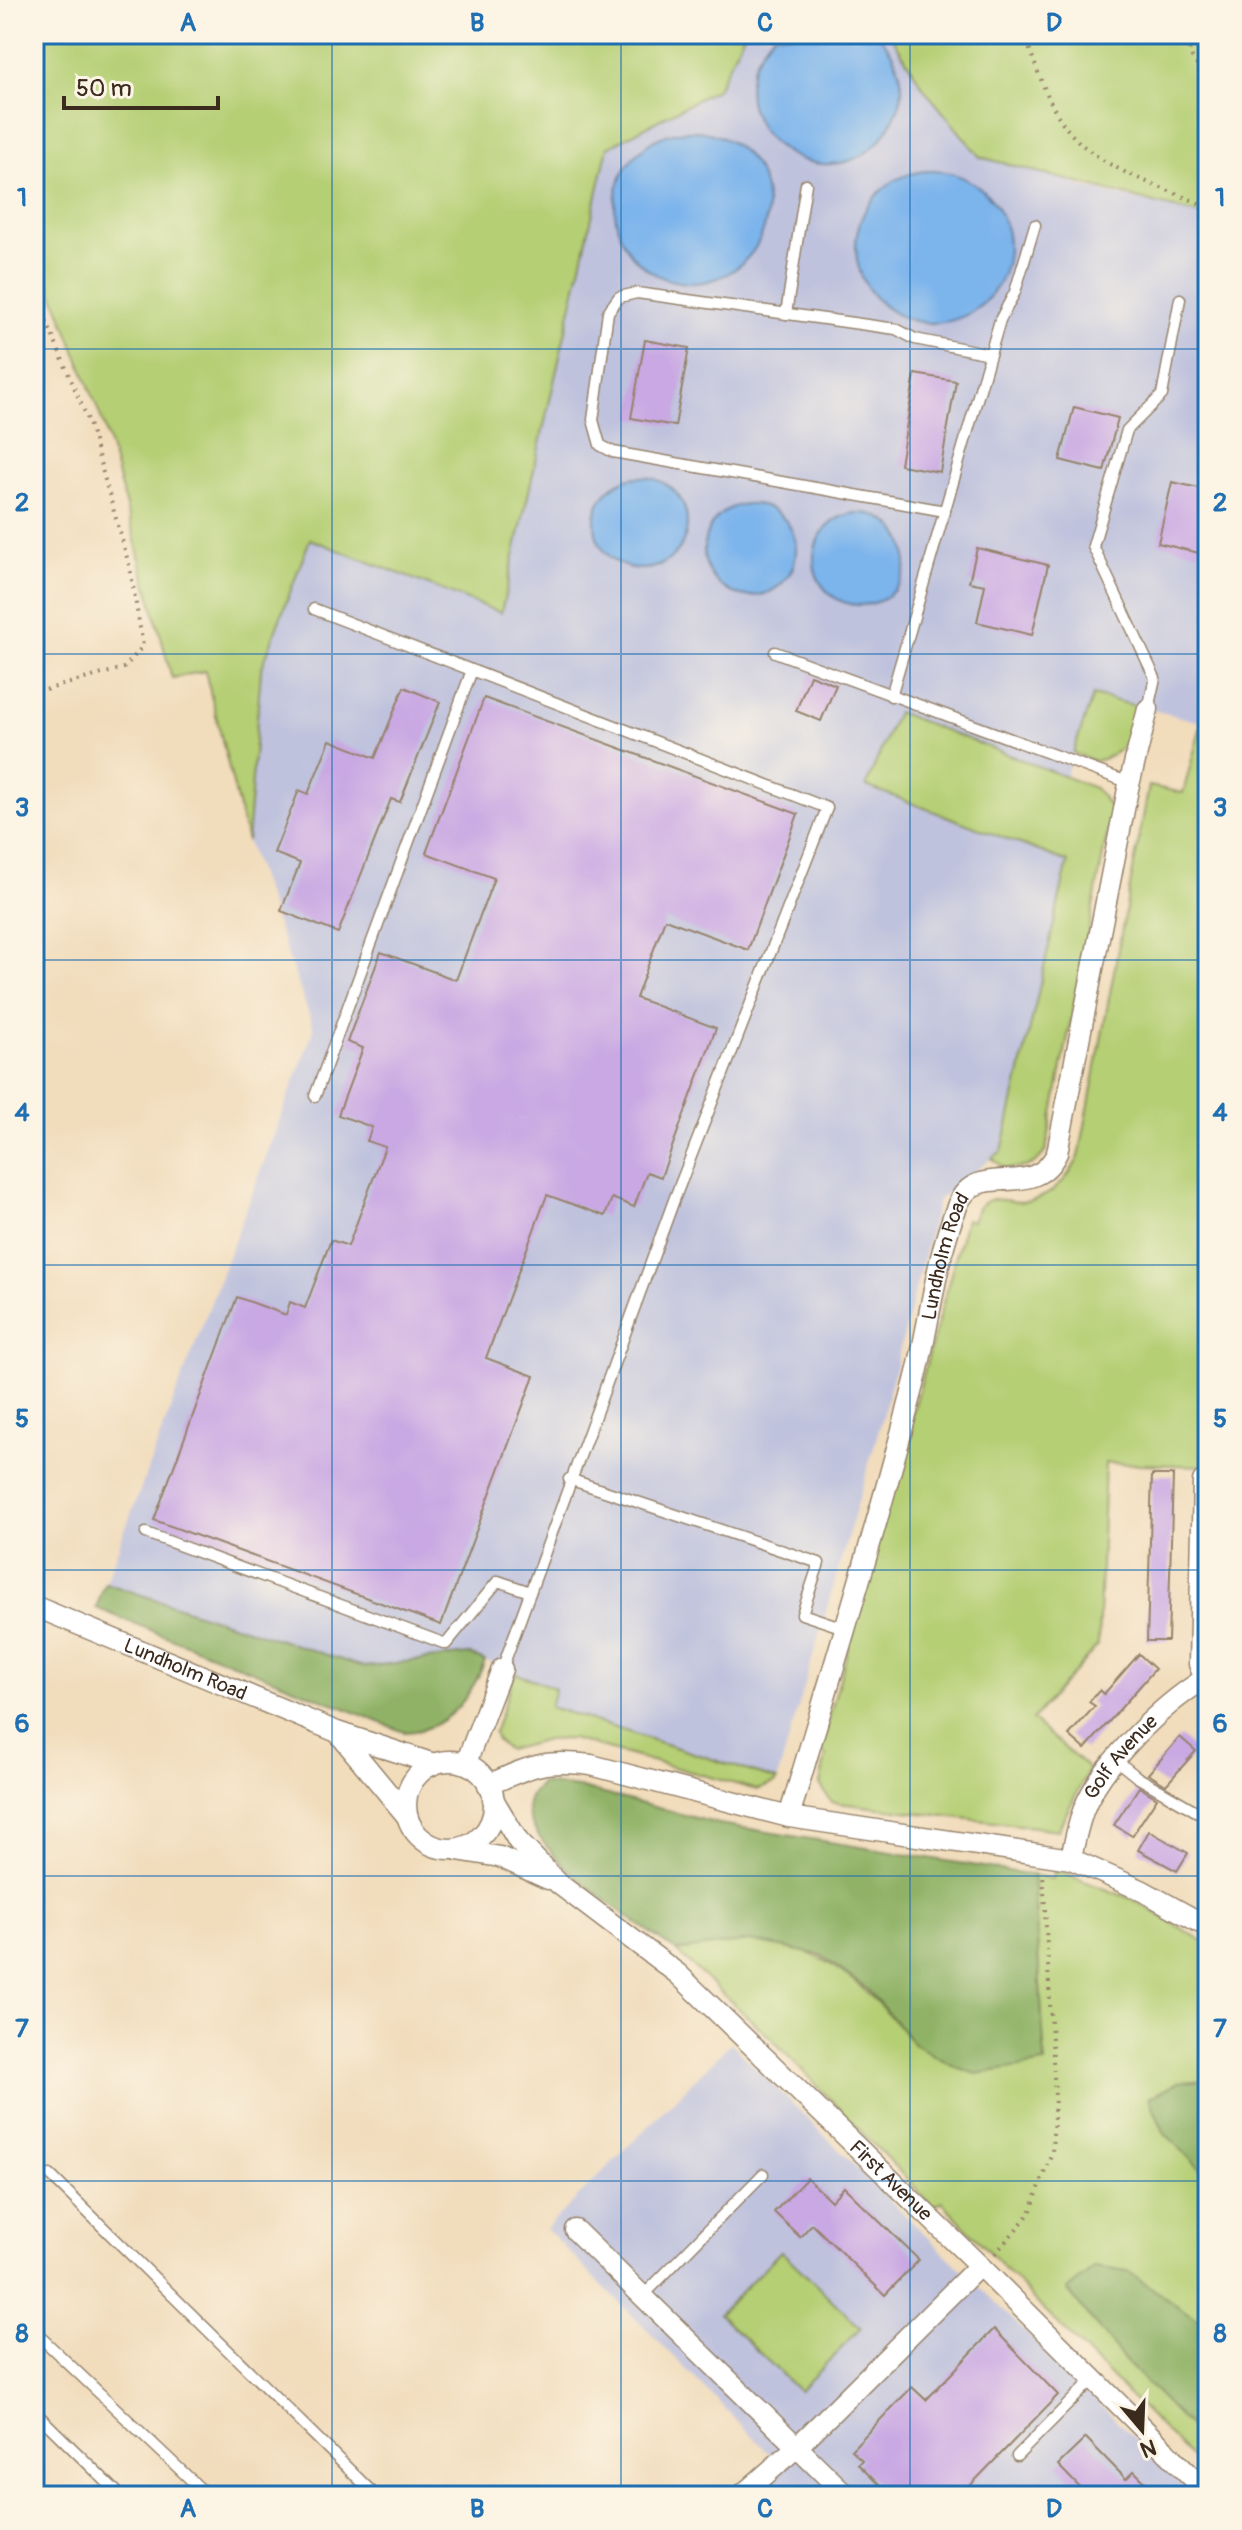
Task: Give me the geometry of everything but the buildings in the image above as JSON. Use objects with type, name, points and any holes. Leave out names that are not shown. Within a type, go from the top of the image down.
[{"type":"street","name":"Lundholm Road","points":[[789,1817],[915,1380],[959,1200],[966,1192],[991,1180],[1033,1179],[1051,1165],[1057,1153],[1130,783],[1148,709]]},
{"type":"street","points":[[1206,1683],[1199,1664],[1203,1481],[1208,1480]]},
{"type":"street","name":"Lundholm Road","points":[[34,1606],[337,1732],[434,1764],[466,1763]]},
{"type":"street","points":[[454,1849],[476,1842],[487,1831],[491,1792],[479,1772],[466,1763],[502,1669]]},
{"type":"street","name":"Golf Avenue","points":[[1071,1859],[1084,1809],[1116,1760],[1179,1694],[1206,1683]]},
{"type":"street","name":"Lundholm Road","points":[[337,1732],[406,1815],[413,1831],[424,1842],[439,1848],[454,1849]]},
{"type":"street","points":[[491,1792],[538,1763],[591,1765],[789,1817],[1071,1859],[1143,1891],[1208,1927]]},
{"type":"street","points":[[406,1815],[405,1800],[412,1782],[434,1764]]},
{"type":"street","name":"First Avenue","points":[[491,1792],[518,1841],[559,1884],[678,1974],[1208,2493]]},
{"type":"street","name":"First Avenue","points":[[454,1849],[500,1857],[559,1884]]},
{"type":"street","points":[[575,2230],[847,2496]]},
{"type":"street","points":[[741,2496],[798,2446],[980,2267]]},
{"type":"lane","points":[[786,314],[806,184]]},
{"type":"lane","points":[[891,696],[1000,320],[1015,292],[1035,225]]},
{"type":"lane","points":[[945,511],[613,452],[600,445],[593,420],[608,312],[619,297],[637,293],[896,329],[915,339],[990,354]]},
{"type":"lane","points":[[1148,709],[1155,678],[1093,546],[1127,430],[1162,395],[1180,299]]},
{"type":"lane","points":[[314,609],[827,808],[569,1479],[502,1669]]},
{"type":"lane","points":[[775,652],[1130,783]]},
{"type":"lane","points":[[315,1096],[472,670]]},
{"type":"lane","points":[[569,1479],[819,1563],[802,1614],[844,1628]]},
{"type":"lane","points":[[146,1533],[446,1644],[498,1581],[530,1592]]},
{"type":"lane","points":[[1116,1760],[1137,1777],[1208,1818]]},
{"type":"lane","points":[[643,2296],[763,2174]]},
{"type":"lane","points":[[50,2175],[376,2496]]},
{"type":"lane","points":[[34,2331],[208,2496]]},
{"type":"lane","points":[[1017,2456],[1093,2379]]},
{"type":"lane","points":[[34,2411],[121,2496]]},
{"type":"path","points":[[1024,34],[1041,79],[1066,128],[1084,147],[1123,171],[1208,207]]},
{"type":"path","points":[[1184,34],[1193,61],[1208,75]]},
{"type":"path","points":[[34,292],[88,420],[130,568],[143,646],[124,668],[34,693]]},
{"type":"path","points":[[980,2267],[1030,2213],[1052,2152],[1055,2097],[1042,1854]]},
{"type":"shaded area","points":[[34,34],[1020,34],[1079,186],[1208,217],[1208,724],[1094,695],[1065,777],[897,712],[867,787],[1068,862],[1001,1151],[938,1200],[882,1419],[777,1780],[550,1707],[555,1688],[468,1654],[364,1667],[105,1583],[314,1029],[247,841],[205,671],[172,678],[104,425],[34,244]]},
{"type":"shaded area","points":[[731,2043],[1194,2496],[756,2496],[783,2467],[546,2229]]},
{"type":"green space","points":[[34,34],[744,34],[717,89],[608,147],[501,613],[310,539],[261,670],[247,841],[205,671],[172,678],[104,425],[34,244]]},
{"type":"green space","points":[[890,34],[1208,34],[1208,217],[980,157],[925,90]]},
{"type":"green space","points":[[1093,695],[1137,706],[1129,734],[1120,749],[1094,761],[1073,753]]},
{"type":"green space","points":[[897,712],[1095,788],[1112,809],[1046,1150],[1034,1163],[1023,1167],[1004,1168],[992,1158],[1002,1151],[1068,862],[866,786]]},
{"type":"green space","points":[[1202,722],[1208,724],[1208,1466],[1105,1463],[1098,1645],[1032,1720],[1089,1769],[1058,1830],[831,1802],[820,1784],[826,1755],[820,1751],[966,1219],[972,1221],[977,1210],[989,1200],[1020,1202],[1046,1195],[1065,1179],[1079,1157],[1149,786],[1183,793]]},
{"type":"green space","points":[[105,1583],[364,1667],[468,1654],[485,1661],[472,1688],[445,1719],[433,1726],[404,1732],[96,1608]]},
{"type":"green space","points":[[515,1673],[555,1688],[550,1707],[777,1780],[776,1783],[757,1790],[571,1739],[547,1740],[508,1750],[497,1741],[494,1733]]},
{"type":"green space","points":[[542,1783],[585,1789],[719,1824],[1033,1875],[1045,2063],[976,2074],[956,2067],[915,2045],[868,1990],[820,1955],[750,1941],[676,1951],[612,1906],[563,1864],[543,1842],[531,1822],[528,1803]]},
{"type":"green space","points":[[1054,1870],[1132,1899],[1208,1944],[1208,2474],[1042,2308],[942,2202],[933,2206],[774,2041],[676,1951],[750,1941],[802,1951],[824,1961],[863,1989],[915,2045],[1045,2063],[1033,1875],[1053,1879]]},
{"type":"green space","points":[[1208,2080],[1208,2177],[1164,2132],[1149,2098],[1178,2082]]},
{"type":"green space","points":[[781,2251],[861,2328],[799,2391],[719,2314]]},
{"type":"green space","points":[[1095,2267],[1129,2272],[1208,2327],[1208,2445],[1126,2362],[1067,2290]]},
{"type":"water","points":[[774,34],[877,34],[894,58],[902,87],[899,106],[877,143],[849,161],[817,163],[787,153],[764,132],[751,103],[753,70]]},
{"type":"water","points":[[691,131],[720,137],[745,153],[761,178],[767,207],[761,236],[745,261],[720,277],[691,283],[662,277],[637,261],[621,236],[615,207],[621,178],[637,153],[662,137]]},
{"type":"water","points":[[932,171],[961,177],[986,193],[1002,218],[1008,247],[1002,276],[986,301],[961,317],[932,323],[903,317],[878,301],[862,276],[856,247],[862,218],[878,193],[903,177]]},
{"type":"water","points":[[641,477],[659,480],[674,490],[684,505],[687,523],[684,541],[674,556],[659,566],[641,569],[623,566],[608,556],[598,541],[595,523],[598,505],[608,490],[623,480]]},
{"type":"water","points":[[750,504],[768,507],[783,517],[793,532],[796,550],[793,568],[783,583],[768,593],[750,596],[732,593],[717,583],[707,568],[704,550],[707,532],[717,517],[732,507]]},
{"type":"water","points":[[860,513],[878,516],[893,526],[903,541],[906,559],[903,577],[893,592],[878,602],[860,605],[842,602],[827,592],[817,577],[814,559],[817,541],[827,526],[842,516]]}]
